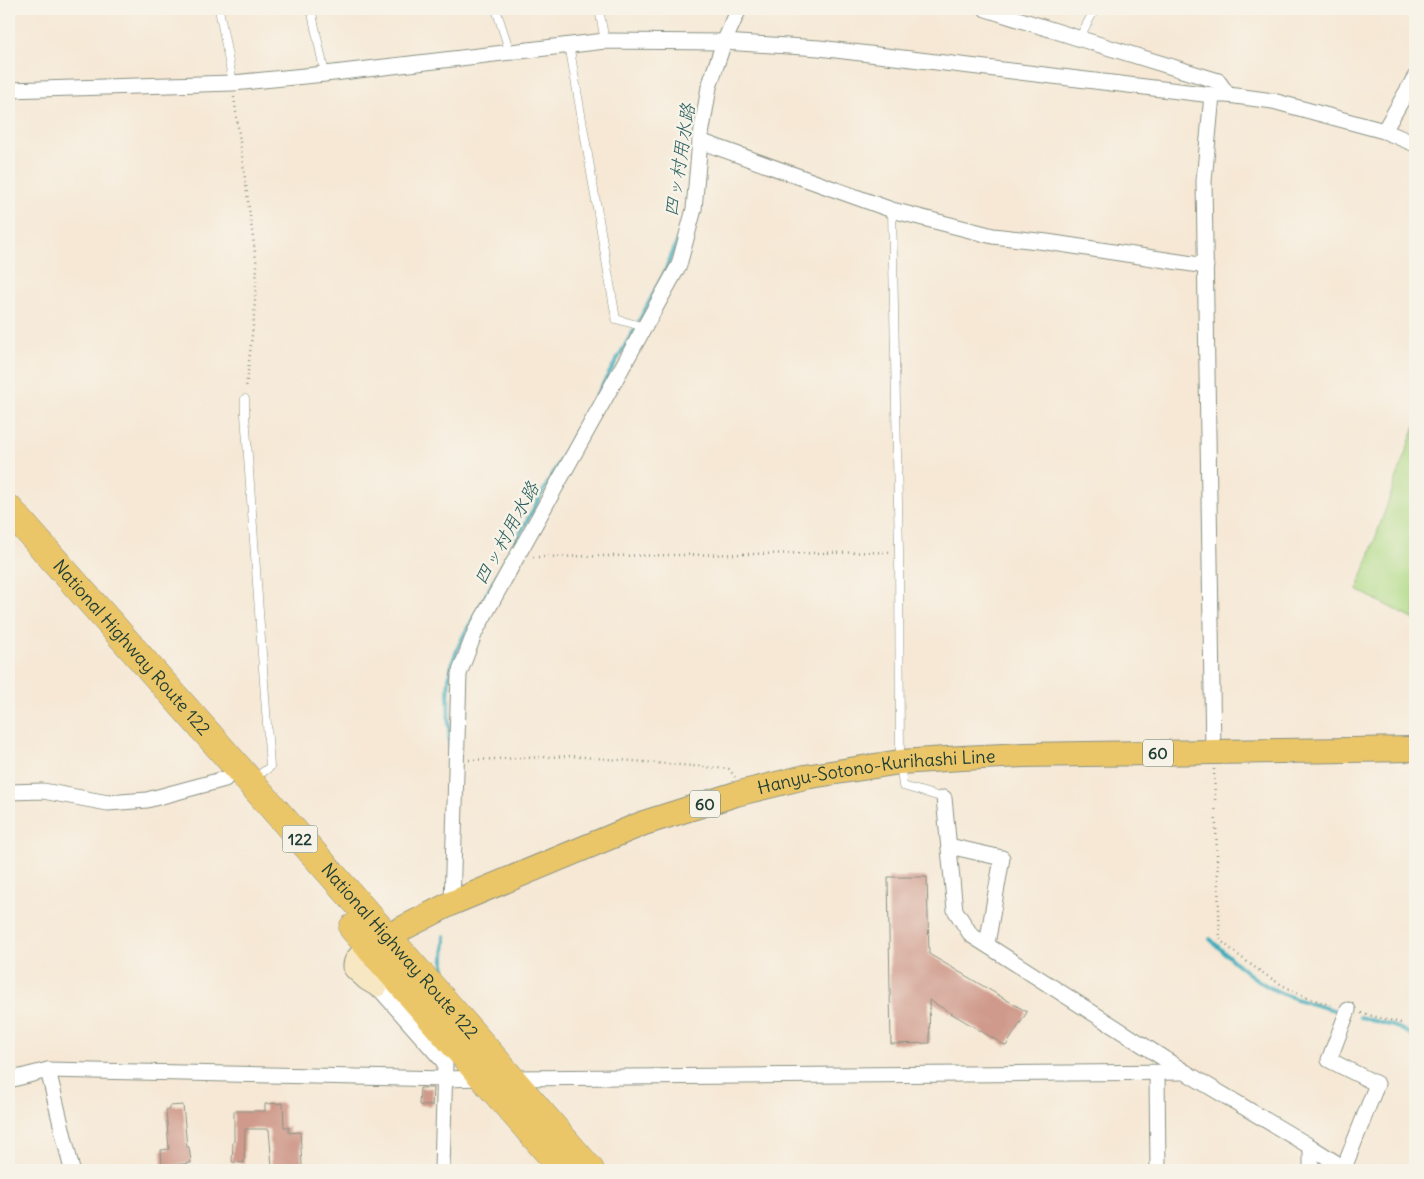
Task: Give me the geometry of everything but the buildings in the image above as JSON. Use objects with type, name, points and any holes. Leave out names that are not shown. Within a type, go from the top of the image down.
[{"type":"highway","name":"National Highway Route 122","points":[[9,509],[237,780],[378,942],[483,1078],[564,1170]]},
{"type":"highway","name":"National Highway Route 122","points":[[9,537],[237,780]]},
{"type":"highway","name":"National Highway Route 122","points":[[378,942],[512,1078],[590,1170]]},
{"type":"main road","name":"Hanyu-Sotono-Kurihashi Line","points":[[378,942],[452,903],[644,823],[747,791],[805,777],[900,762],[1015,756],[1415,749]]},
{"type":"street","points":[[452,903],[459,674],[475,632],[679,265],[694,209],[700,141],[709,87],[724,42],[739,9]]},
{"type":"street","points":[[986,9],[1218,81],[1228,95]]},
{"type":"street","points":[[9,90],[233,83],[606,41],[724,42],[819,48],[1273,101],[1384,131],[1415,144]]},
{"type":"street","points":[[1384,131],[1415,77]]},
{"type":"street","points":[[1212,95],[1204,181],[1213,752]]},
{"type":"street","points":[[700,141],[892,210],[993,236],[1047,242],[1206,266]]},
{"type":"street","points":[[9,792],[43,791],[108,803],[147,800],[237,780]]},
{"type":"street","points":[[944,798],[956,910],[971,935],[1185,1072],[1346,1169],[1377,1084],[1329,1060],[1348,1010]]},
{"type":"street","points":[[949,846],[1002,858],[987,944]]},
{"type":"street","points":[[378,942],[355,960],[354,968],[377,986],[445,1063],[442,1170]]},
{"type":"street","points":[[9,1080],[48,1070],[483,1078]]},
{"type":"street","points":[[48,1070],[72,1170]]},
{"type":"street","points":[[512,1078],[1185,1072]]},
{"type":"street","points":[[1157,1073],[1158,1170]]},
{"type":"street","points":[[1310,1147],[1311,1170]]},
{"type":"lane","points":[[219,9],[233,83]]},
{"type":"lane","points":[[311,9],[325,74]]},
{"type":"lane","points":[[496,9],[508,52]]},
{"type":"lane","points":[[599,9],[606,41]]},
{"type":"lane","points":[[1081,40],[1083,31],[1095,9]]},
{"type":"lane","points":[[569,44],[616,319],[644,327]]},
{"type":"lane","points":[[892,210],[899,552],[900,762],[903,786],[944,798]]},
{"type":"lane","points":[[237,780],[270,766],[245,400]]},
{"type":"path","points":[[233,83],[257,267],[254,318],[245,400]]},
{"type":"path","points":[[516,558],[899,552]]},
{"type":"path","points":[[1213,752],[1220,940],[1275,982],[1316,1002],[1401,1023]]},
{"type":"path","points":[[455,760],[572,756],[729,770],[747,791]]},
{"type":"green space","points":[[1415,426],[1415,620],[1357,590]]},
{"type":"waterway","name":"四ッ村用水路","points":[[639,321],[663,276],[680,235]]},
{"type":"waterway","name":"四ッ村用水路","points":[[450,748],[449,679],[459,646],[634,330]]},
{"type":"waterway","name":"四ッ村用水路","points":[[443,980],[445,936]]},
{"type":"waterway","points":[[1210,939],[1244,970],[1267,986],[1294,998],[1341,1012]]},
{"type":"waterway","points":[[1360,1017],[1397,1028],[1415,1039]]}]
